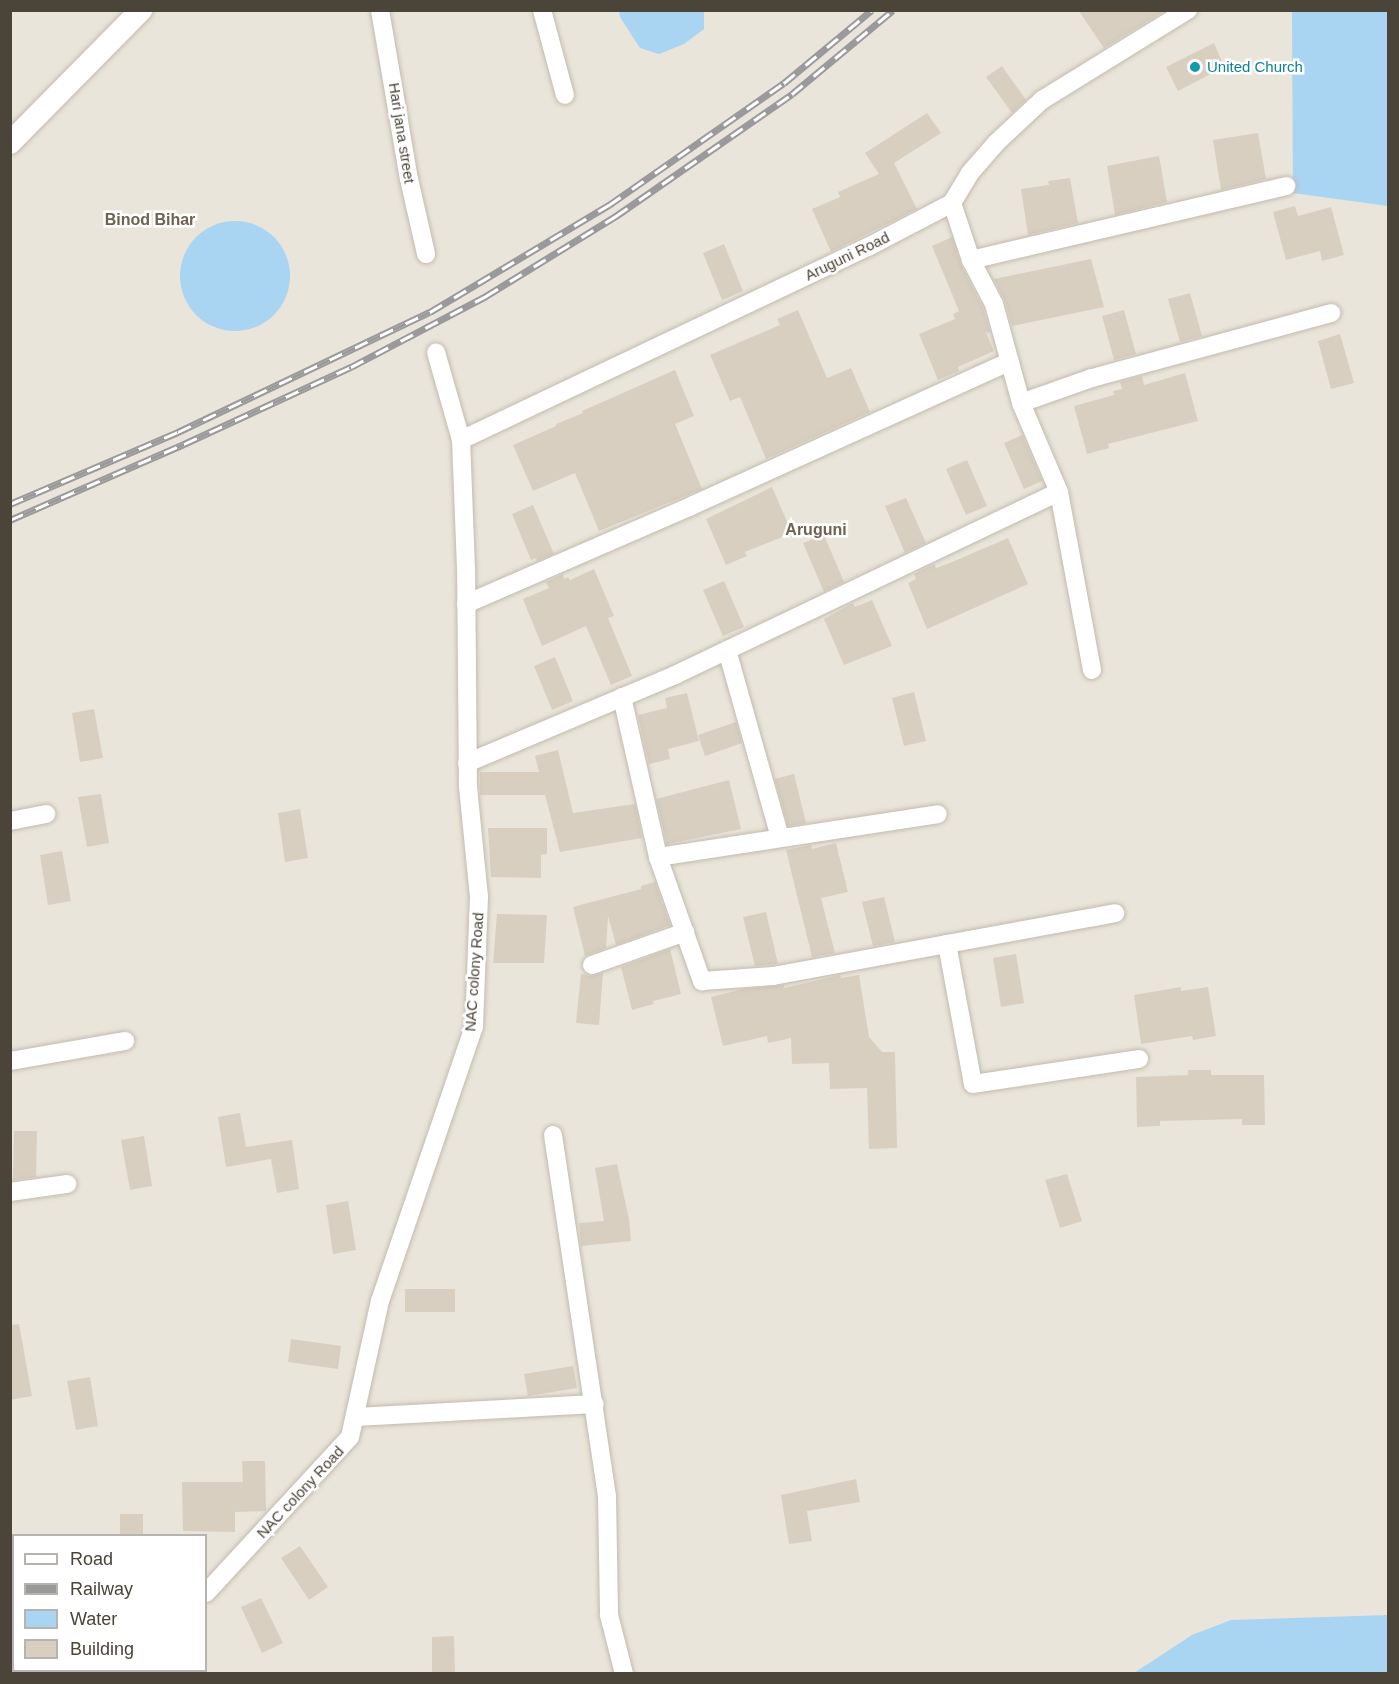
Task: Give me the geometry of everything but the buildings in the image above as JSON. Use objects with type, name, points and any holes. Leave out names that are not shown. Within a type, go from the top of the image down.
[{"type":"street","points":[[10,143],[141,10]]},
{"type":"street","name":"Hari jana street","points":[[380,10],[409,179],[426,254]]},
{"type":"street","points":[[542,10],[565,95]]},
{"type":"street","points":[[1092,670],[1059,492],[1021,403],[994,304],[971,261],[952,203],[970,173],[996,143],[1042,100],[1188,10]]},
{"type":"street","points":[[971,261],[1286,186]]},
{"type":"street","name":"Aruguni Road","points":[[461,440],[868,247],[952,203]]},
{"type":"street","points":[[1021,403],[1092,378],[1331,312]]},
{"type":"street","name":"NAC colony Road","points":[[207,1592],[350,1437],[380,1301],[474,1027],[479,897],[467,763],[466,604],[461,440],[436,352]]},
{"type":"street","points":[[466,604],[691,506],[1010,361]]},
{"type":"street","points":[[467,763],[622,698],[727,650],[1059,492]]},
{"type":"street","points":[[727,650],[780,837]]},
{"type":"street","points":[[622,698],[658,857],[702,981],[773,976],[1115,913]]},
{"type":"street","points":[[10,821],[46,814]]},
{"type":"street","points":[[658,857],[938,814]]},
{"type":"street","points":[[592,965],[685,932]]},
{"type":"street","points":[[947,944],[974,1084],[1139,1059]]},
{"type":"street","points":[[10,1062],[125,1041]]},
{"type":"street","points":[[553,1135],[595,1404],[607,1497],[609,1615],[624,1674]]},
{"type":"street","points":[[10,1192],[67,1184]]},
{"type":"street","points":[[356,1417],[595,1404]]},
{"type":"shaded area","points":[[11,11],[1388,11],[1388,1673],[11,1674]]},
{"type":"water","points":[[619,11],[704,11],[704,29],[684,44],[659,54],[640,48],[620,17]]},
{"type":"water","points":[[1292,11],[1388,11],[1388,206],[1293,193]]},
{"type":"water","points":[[235,221],[256,225],[274,237],[286,255],[290,276],[286,297],[274,315],[256,327],[235,331],[214,327],[196,315],[184,297],[180,276],[184,255],[196,237],[214,225]]},
{"type":"water","points":[[1388,1615],[1388,1673],[1134,1673],[1192,1635],[1231,1620]]},
{"type":"railway","points":[[10,504],[178,432],[430,312],[609,205],[784,83],[872,10]]},
{"type":"railway","points":[[10,520],[184,444],[351,367],[486,296],[616,216],[792,94],[893,10]]},
{"type":"place","name":"United Church","points":[[1195,67]]},
{"type":"district","name":"Binod Bihar","points":[[150,220]]},
{"type":"district","name":"Aruguni","points":[[816,530]]}]
